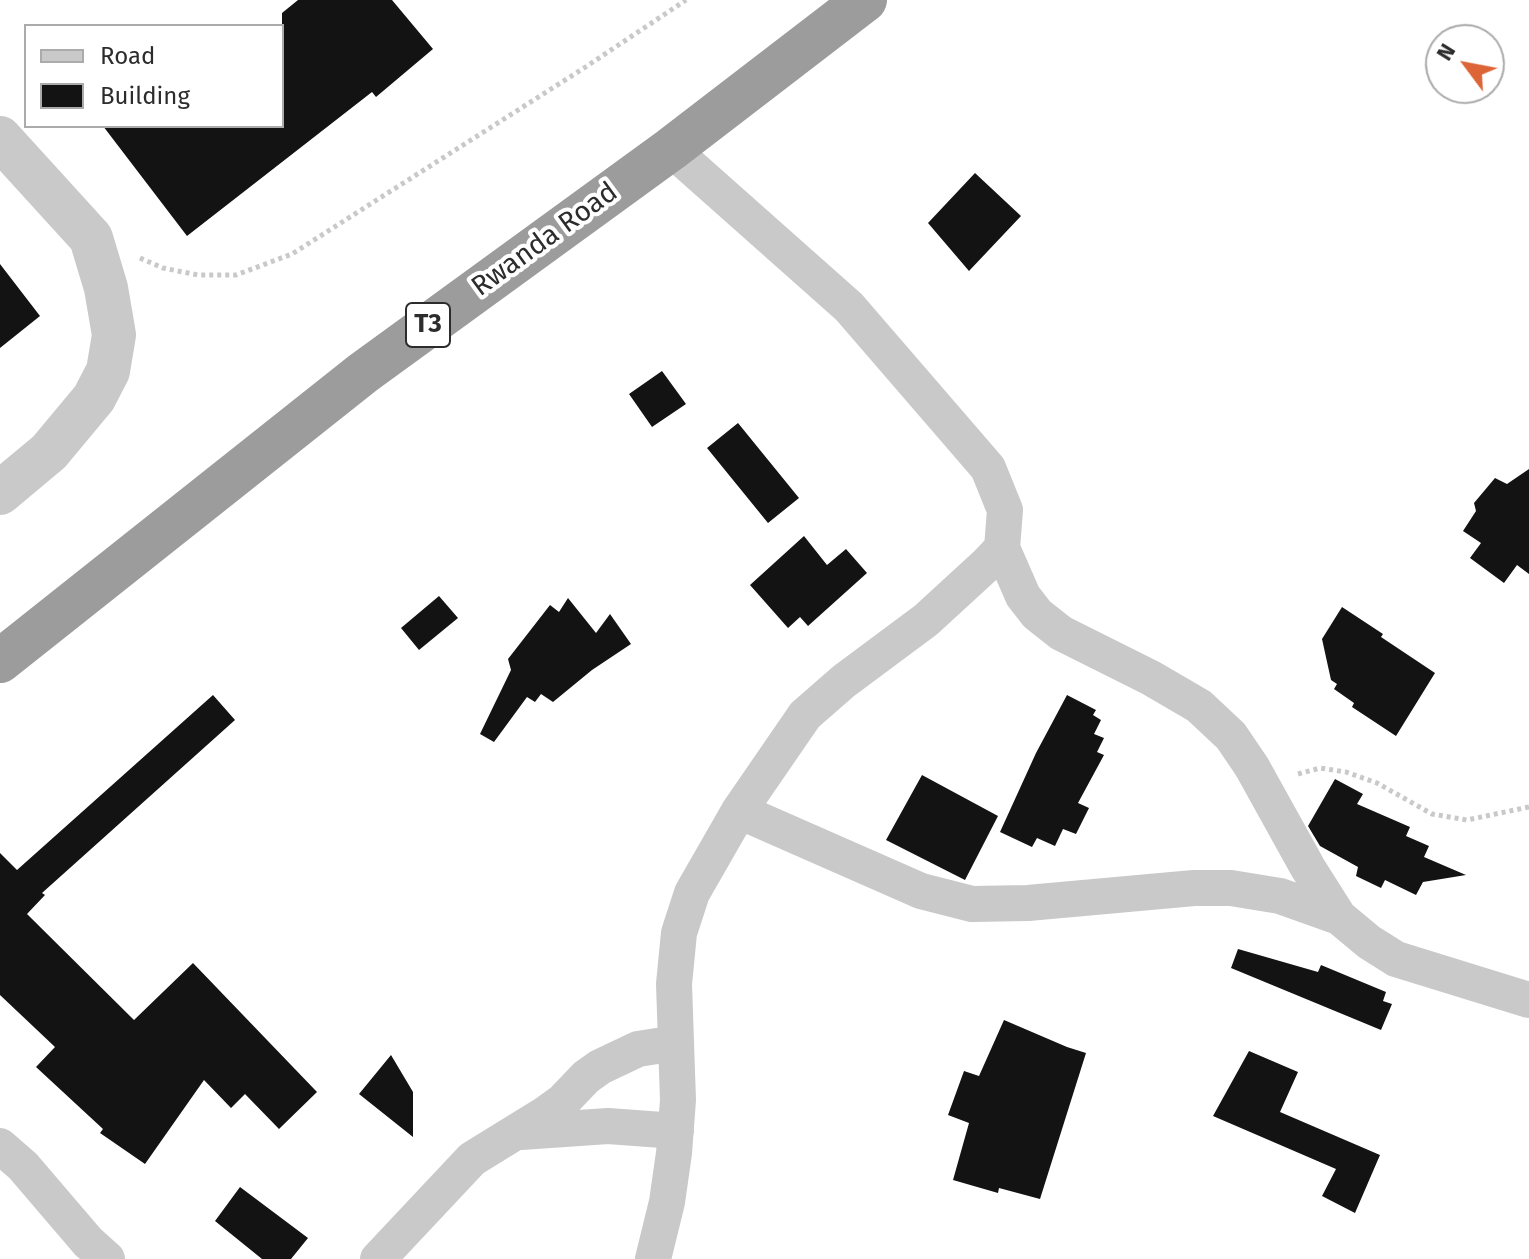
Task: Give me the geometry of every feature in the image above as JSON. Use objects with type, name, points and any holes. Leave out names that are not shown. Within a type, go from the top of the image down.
[{"type":"highway","name":"Rwanda Road","points":[[0,661],[363,373],[671,149],[865,0]]},
{"type":"street","points":[[0,138],[91,238],[106,288],[114,335],[108,371],[94,398],[49,452],[0,493]]},
{"type":"street","points":[[671,149],[849,307],[988,468],[1005,510],[1002,548],[1023,596],[1037,614],[1061,633],[1199,706],[1231,736],[1339,917],[1396,959],[1529,1000]]},
{"type":"street","points":[[653,1259],[667,1202],[676,1131],[674,984],[679,933],[692,893],[739,811],[805,715],[844,681],[926,620],[1002,548]]},
{"type":"street","points":[[739,811],[921,891],[972,904],[1028,903],[1194,888],[1231,888],[1280,896],[1339,917]]},
{"type":"street","points":[[378,1259],[472,1159],[554,1108],[600,1067],[638,1049],[676,1043]]},
{"type":"street","points":[[516,1132],[608,1126],[676,1131]]},
{"type":"street","points":[[0,1146],[23,1166],[88,1242],[107,1259]]},
{"type":"path","points":[[91,238],[163,268],[198,275],[236,275],[292,254],[686,0]]},
{"type":"path","points":[[1266,792],[1303,771],[1320,768],[1346,772],[1377,783],[1432,814],[1467,820],[1529,807]]},
{"type":"building","points":[[298,0],[392,0],[433,49],[376,97],[372,92],[187,236],[105,128],[284,128],[282,13]]},
{"type":"building","points":[[975,173],[1021,216],[969,271],[928,223]]},
{"type":"building","points":[[0,264],[40,316],[0,348]]},
{"type":"building","points":[[662,371],[686,404],[652,427],[629,394]]},
{"type":"building","points":[[738,423],[799,498],[768,523],[707,448]]},
{"type":"building","points":[[1529,469],[1529,574],[1517,565],[1504,583],[1470,558],[1481,543],[1463,531],[1476,511],[1474,503],[1495,478],[1507,484]]},
{"type":"building","points":[[804,536],[827,565],[846,549],[867,573],[808,626],[800,617],[788,628],[750,585]]},
{"type":"building","points":[[439,596],[458,618],[419,650],[401,628]]},
{"type":"building","points":[[568,598],[596,633],[610,614],[631,644],[592,670],[553,702],[541,694],[535,702],[527,697],[494,742],[480,734],[511,670],[508,659],[550,605],[559,612]]},
{"type":"building","points":[[1342,607],[1435,673],[1396,736],[1352,707],[1354,703],[1334,689],[1337,684],[1331,680],[1322,639]]},
{"type":"building","points":[[213,695],[235,720],[42,893],[45,895],[27,914],[134,1020],[193,963],[317,1092],[279,1129],[245,1094],[231,1108],[204,1080],[145,1164],[100,1133],[103,1129],[36,1067],[55,1047],[0,995],[0,853],[17,870]]},
{"type":"building","points":[[1067,695],[1096,710],[1093,715],[1101,720],[1094,734],[1104,738],[1097,752],[1104,755],[1078,803],[1089,808],[1076,834],[1063,829],[1055,846],[1037,838],[1032,847],[1000,832]]},
{"type":"building","points":[[922,775],[998,816],[965,880],[886,840]]},
{"type":"building","points":[[1335,779],[1363,794],[1357,804],[1410,827],[1406,836],[1429,846],[1424,857],[1466,875],[1423,882],[1416,895],[1385,880],[1381,888],[1356,876],[1358,867],[1320,846],[1308,826]]},
{"type":"building","points":[[1238,949],[1318,972],[1321,965],[1386,992],[1383,1001],[1392,1004],[1381,1030],[1231,968]]},
{"type":"building","points":[[1004,1020],[1086,1053],[1040,1199],[999,1188],[998,1193],[953,1180],[969,1123],[948,1115],[964,1071],[979,1076]]},
{"type":"building","points":[[1249,1051],[1298,1072],[1280,1112],[1380,1155],[1355,1213],[1322,1196],[1336,1169],[1213,1116]]},
{"type":"building","points":[[391,1055],[413,1092],[413,1137],[359,1094]]},
{"type":"building","points":[[240,1187],[308,1238],[291,1259],[262,1259],[215,1221]]}]
